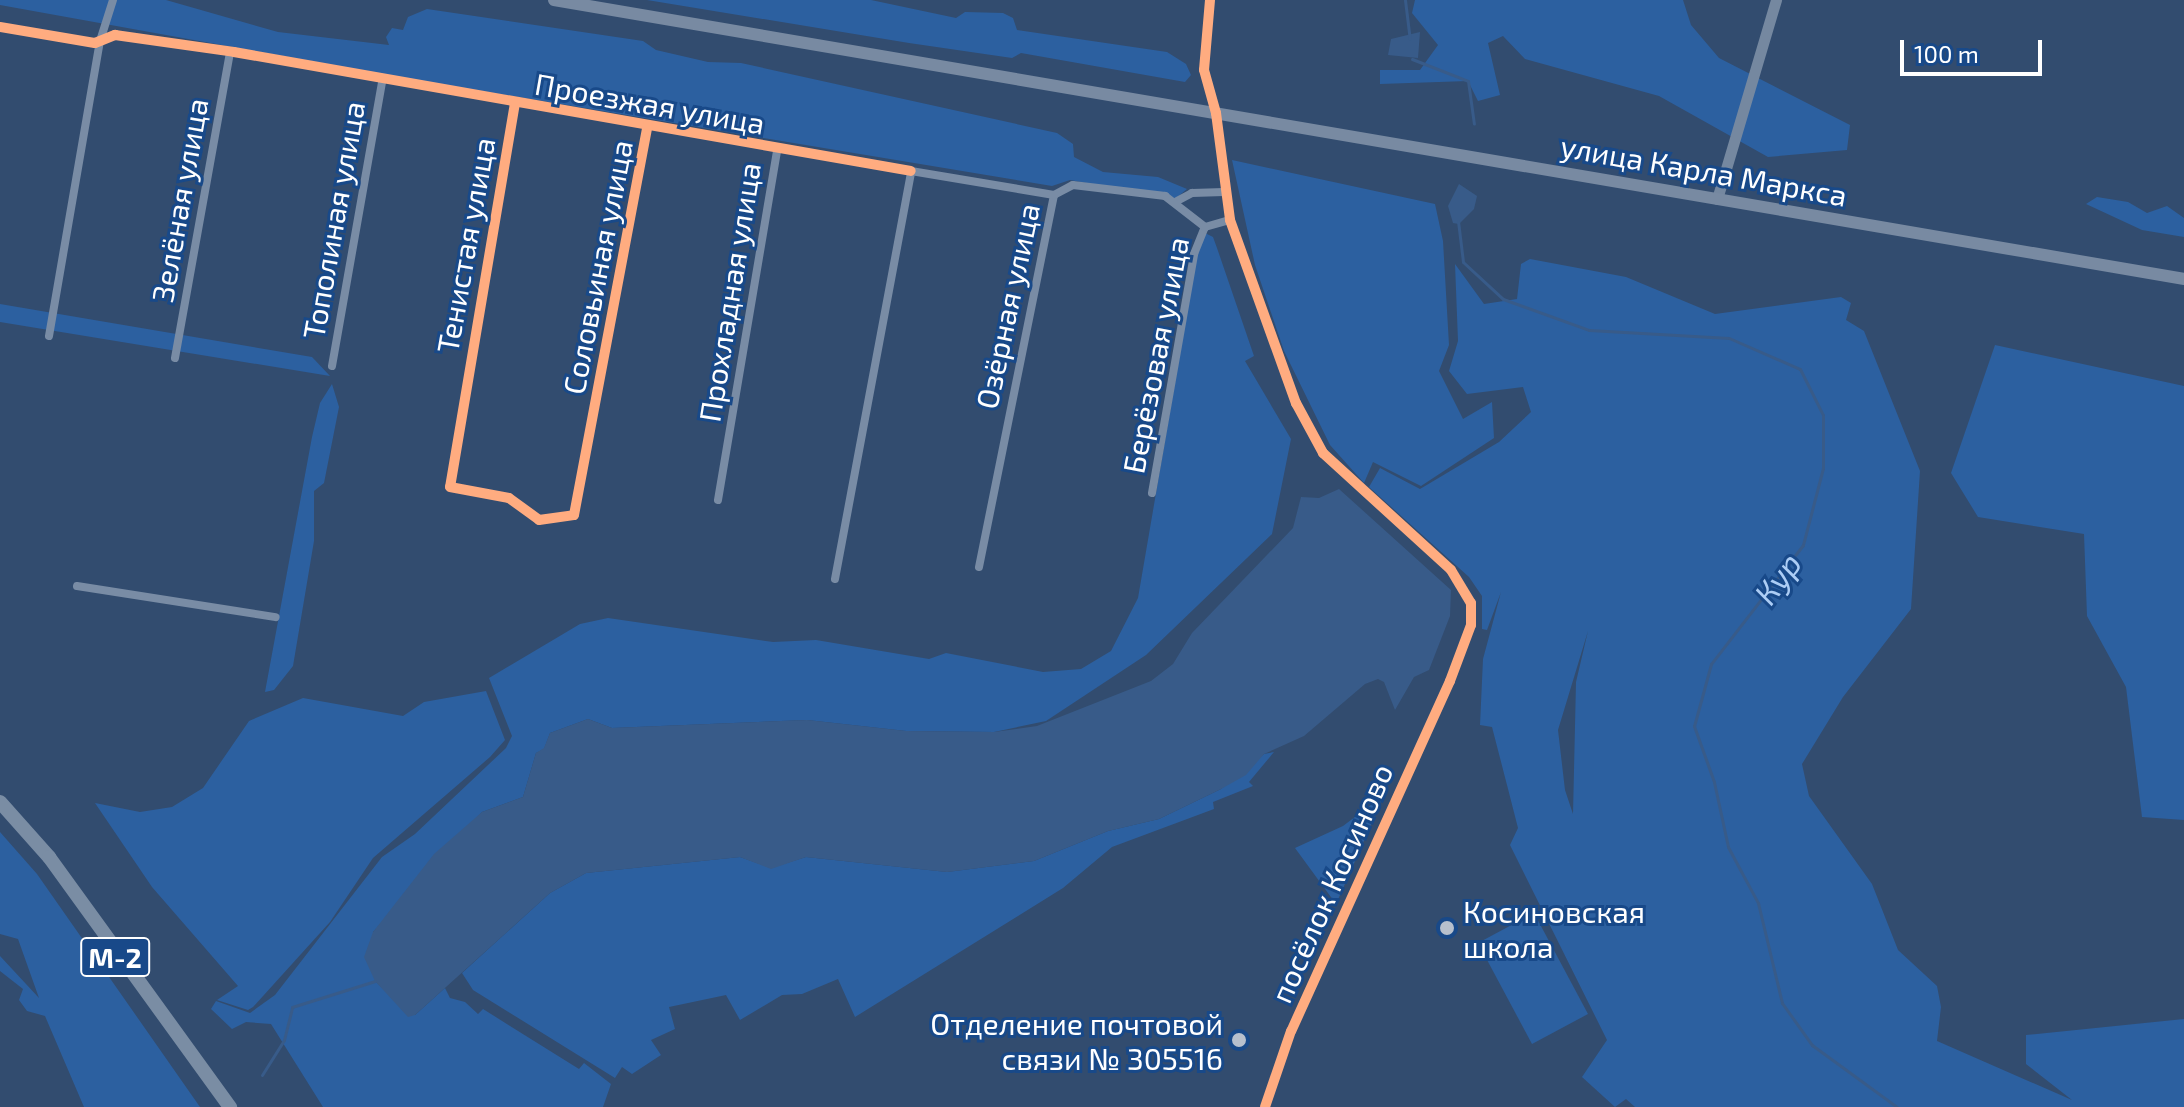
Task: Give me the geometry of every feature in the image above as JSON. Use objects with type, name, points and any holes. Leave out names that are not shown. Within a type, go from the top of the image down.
[{"type":"highway","points":[[0,802],[49,857],[230,1107]]},
{"type":"highway","name":"М-2","points":[[0,813],[150,1003],[222,1107]]},
{"type":"main road","name":"улица Карла Маркса","points":[[554,0],[2184,279]]},
{"type":"main road","points":[[1717,199],[1776,0]]},
{"type":"street","points":[[49,336],[100,41],[113,0]]},
{"type":"street","name":"посёлок Косиново","points":[[1210,0],[1204,70],[1216,113],[1224,192],[1230,220],[1275,355],[1323,453],[1463,584],[1471,625],[1450,681],[1285,1044],[1265,1107]]},
{"type":"street","name":"Проезжая улица","points":[[0,27],[100,41],[115,35],[230,51],[382,81],[1054,195]]},
{"type":"street","name":"Зелёная улица","points":[[175,358],[230,51]]},
{"type":"street","name":"Тополиная улица","points":[[332,366],[382,81]]},
{"type":"street","name":"Тенистая улица","points":[[515,103],[463,394],[450,487],[509,498],[539,520],[574,515],[594,417]]},
{"type":"street","name":"Соловьиная улица","points":[[594,417],[648,125]]},
{"type":"street","name":"Прохладная улица","points":[[718,500],[777,150]]},
{"type":"street","points":[[835,579],[911,171]]},
{"type":"street","name":"Озёрная улица","points":[[979,567],[1054,195],[1073,185],[1177,201]]},
{"type":"street","points":[[1224,192],[1192,193],[1177,201],[1205,227],[1230,220]]},
{"type":"street","name":"Берёзовая улица","points":[[1152,493],[1194,254],[1205,227]]},
{"type":"street","points":[[77,586],[276,617]]},
{"type":"shaded area","points":[[0,0],[166,0],[278,32],[389,45],[386,37],[392,28],[403,30],[408,17],[427,9],[643,41],[656,50],[708,62],[741,63],[1057,133],[1073,144],[1074,157],[1103,172],[1158,177],[1187,189],[1175,199],[1070,180],[1052,186],[410,79],[0,5]]},
{"type":"shaded area","points":[[647,0],[871,0],[956,18],[965,12],[1003,13],[1013,18],[1017,30],[1167,52],[1186,64],[1191,75],[1185,82],[1021,53],[1012,58]]},
{"type":"shaded area","points":[[1415,0],[1683,0],[1691,25],[1719,58],[1850,125],[1847,150],[1768,157],[1659,96],[1525,59],[1503,36],[1488,43],[1500,95],[1478,101],[1468,81],[1380,84],[1380,70],[1420,70],[1438,45],[1412,13]]},
{"type":"shaded area","points":[[1420,32],[1418,58],[1388,55],[1391,39]]},
{"type":"shaded area","points":[[1232,160],[1435,204],[1443,241],[1449,345],[1439,371],[1463,419],[1492,402],[1494,438],[1421,486],[1373,462],[1364,483],[1330,445],[1284,351],[1255,265]]},
{"type":"shaded area","points":[[1459,184],[1477,196],[1474,209],[1459,224],[1453,223],[1448,206]]},
{"type":"shaded area","points":[[2097,197],[2128,202],[2147,213],[2167,206],[2184,218],[2184,237],[2142,230],[2086,204]]},
{"type":"shaded area","points":[[1201,231],[1213,237],[1254,356],[1245,361],[1291,439],[1272,534],[1146,655],[1046,721],[994,732],[906,731],[807,720],[612,728],[588,719],[550,733],[544,749],[536,753],[523,797],[482,812],[373,932],[375,981],[404,1008],[415,1015],[445,988],[450,998],[465,1002],[478,1014],[483,1009],[579,1069],[584,1063],[611,1084],[603,1107],[323,1107],[271,1024],[246,1022],[232,1029],[211,1009],[216,1001],[250,1013],[275,995],[382,857],[415,834],[506,748],[512,736],[489,678],[580,624],[608,618],[773,642],[816,640],[929,659],[946,653],[1043,672],[1081,669],[1111,651],[1138,598]]},
{"type":"shaded area","points":[[1530,259],[1626,277],[1715,314],[1841,297],[1851,303],[1846,320],[1864,331],[1920,471],[1911,609],[1843,697],[1802,764],[1809,796],[1872,884],[1898,950],[1937,986],[1941,1007],[1937,1041],[2072,1100],[2026,1064],[2026,1035],[2184,1019],[2184,1107],[1635,1107],[1626,1099],[1615,1107],[1582,1077],[1607,1040],[1510,845],[1518,828],[1492,727],[1480,725],[1483,659],[1501,592],[1487,630],[1482,629],[1482,596],[1469,577],[1369,487],[1380,468],[1420,489],[1499,442],[1531,412],[1523,387],[1467,394],[1449,371],[1458,341],[1455,264],[1484,304],[1517,299],[1521,264]],"holes":[[[1588,631],[1576,682],[1573,814],[1565,790],[1558,730]]]},
{"type":"shaded area","points":[[0,304],[312,357],[330,376],[0,322]]},
{"type":"shaded area","points":[[1995,345],[2184,386],[2184,820],[2142,817],[2126,687],[2087,616],[2084,534],[1978,517],[1951,473]]},
{"type":"shaded area","points":[[332,384],[339,407],[324,483],[314,491],[314,541],[293,666],[274,690],[265,692],[312,437],[320,403]]},
{"type":"shaded area","points":[[1339,489],[1451,590],[1450,616],[1429,670],[1414,677],[1395,710],[1384,682],[1378,679],[1365,684],[1304,736],[1264,754],[1246,775],[1221,789],[1159,819],[1108,831],[1034,861],[947,872],[806,857],[771,869],[740,857],[586,873],[550,893],[415,1015],[408,1017],[375,981],[364,957],[373,932],[434,854],[482,812],[523,797],[536,753],[544,748],[550,733],[588,719],[612,728],[807,720],[906,731],[994,732],[1037,726],[1151,681],[1173,664],[1192,633],[1293,528],[1301,497],[1319,498]]},
{"type":"shaded area","points":[[486,691],[505,740],[490,757],[373,858],[330,922],[253,1007],[248,1010],[217,1000],[238,986],[152,887],[95,803],[140,812],[172,807],[203,788],[249,721],[303,698],[403,716],[424,702]]},
{"type":"shaded area","points":[[1274,752],[1249,782],[1253,786],[1213,802],[1214,809],[1112,847],[1063,888],[855,1017],[838,979],[802,994],[782,995],[740,1020],[726,995],[669,1007],[675,1029],[651,1040],[661,1055],[632,1074],[622,1067],[615,1078],[473,990],[462,973],[550,893],[586,873],[740,857],[771,868],[806,857],[947,872],[1034,861],[1108,831],[1159,819],[1221,789],[1264,754]]},
{"type":"shaded area","points":[[1384,795],[1336,904],[1295,848],[1343,826]]},
{"type":"shaded area","points":[[0,832],[37,874],[200,1107],[84,1107],[45,1016],[27,1011],[19,1000],[23,989],[0,971],[0,956],[39,998],[18,939],[0,934]]},
{"type":"shaded area","points":[[1534,913],[1588,1014],[1532,1044],[1478,943]]},
{"type":"waterway","name":"Кур","points":[[1405,0],[1410,39]]},
{"type":"waterway","points":[[1412,59],[1468,81],[1474,124]]},
{"type":"waterway","name":"Кур","points":[[1458,221],[1463,262],[1503,299],[1589,330],[1729,338],[1800,369],[1823,415],[1823,468],[1803,545],[1711,664],[1694,726],[1714,782],[1728,847],[1758,903],[1782,1003],[1812,1045],[1897,1107]]},
{"type":"waterway","points":[[262,1075],[284,1040],[292,1007],[375,981]]},
{"type":"cycle path","points":[[1210,0],[1204,70],[1216,113],[1230,220],[1296,403],[1323,453],[1451,570],[1471,603],[1471,625],[1450,681],[1291,1031],[1265,1107]]},
{"type":"cycle path","points":[[0,27],[95,43],[115,35],[234,52],[911,171]]},
{"type":"cycle path","points":[[515,103],[450,487],[509,498],[539,520],[574,515],[648,125]]},
{"type":"place","name":"Косиновская школа","points":[[1447,928]]},
{"type":"place","name":"Отделение почтовой связи № 305516","points":[[1239,1040]]}]
